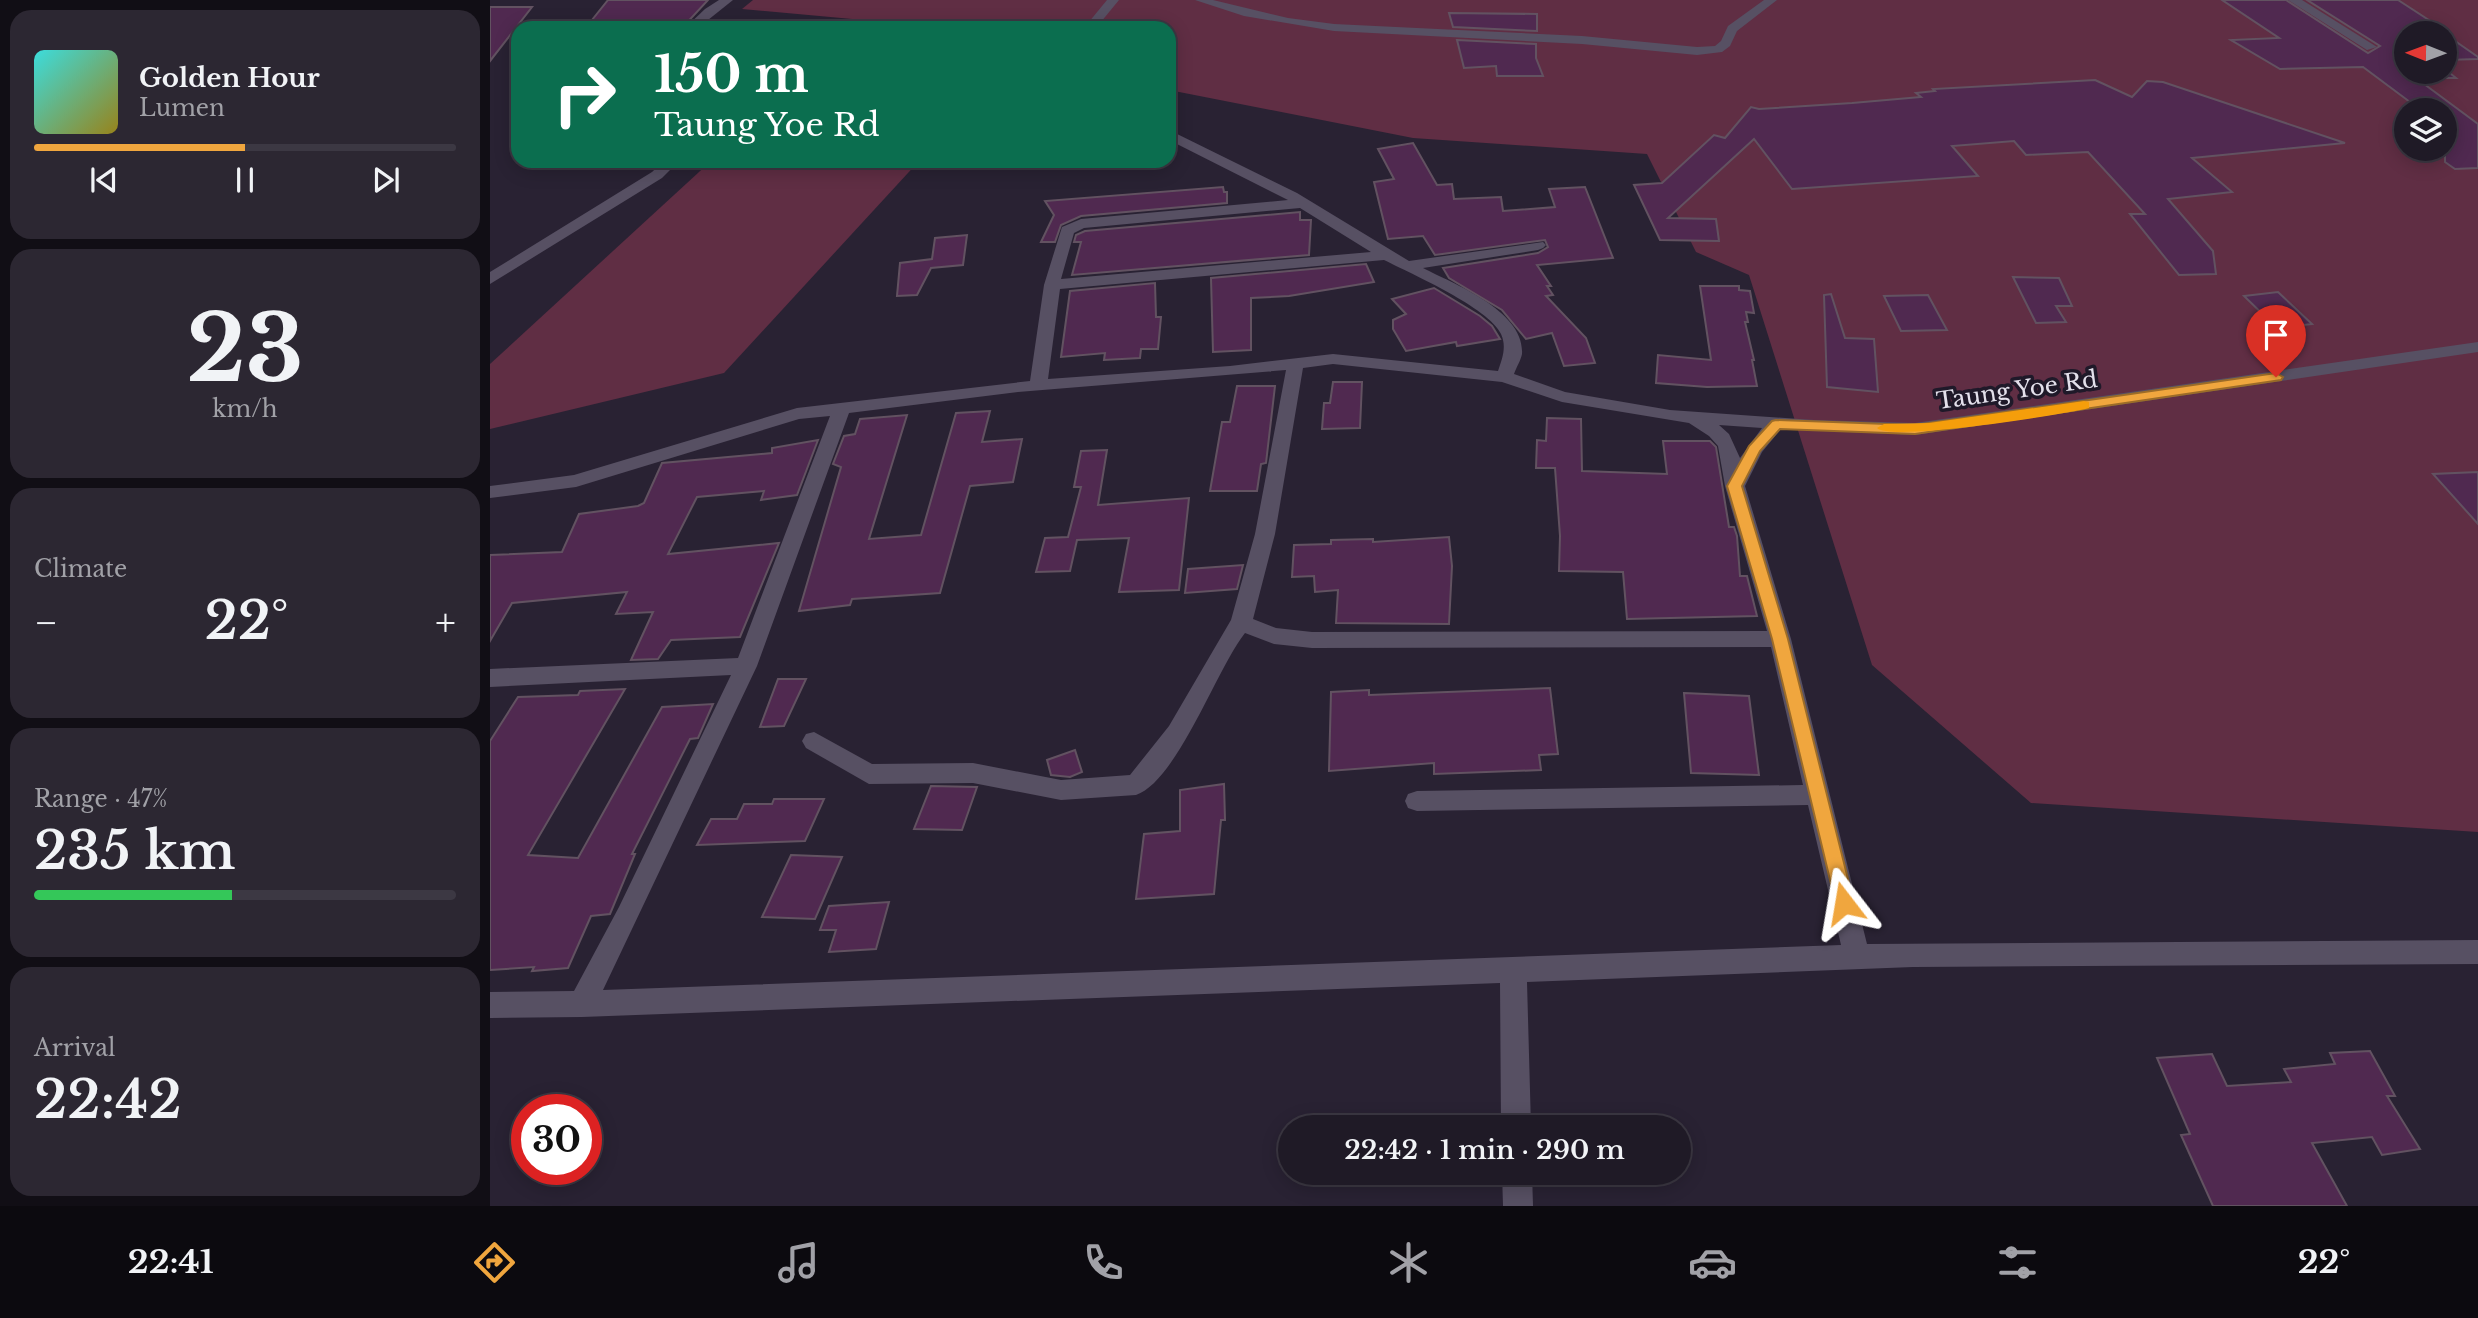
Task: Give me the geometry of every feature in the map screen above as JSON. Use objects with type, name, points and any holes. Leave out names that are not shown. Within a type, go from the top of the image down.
[{"type":"street","points":[[698,21],[727,0]]},
{"type":"street","points":[[1096,21],[1113,0]]},
{"type":"street","points":[[1201,0],[1263,16],[1358,29],[1438,36],[1567,39],[1697,51],[1718,49],[1726,43],[1732,29],[1772,0]]},
{"type":"street","points":[[2294,0],[2371,47]]},
{"type":"street","points":[[1176,138],[1302,203],[1387,255],[1411,265],[1485,307],[1509,332],[1513,354],[1504,377]]},
{"type":"street","points":[[490,279],[664,168]]},
{"type":"street","points":[[1038,385],[1052,285],[1067,230],[1081,224],[1156,215],[1302,203]]},
{"type":"street","points":[[1411,265],[1538,245]]},
{"type":"street","points":[[1052,285],[1387,255]]},
{"type":"street","name":"Taung Yoe Rd","points":[[490,492],[576,481],[797,414],[1038,385],[1295,365],[1345,358],[1504,377],[1562,397],[1670,416],[1776,424],[1929,428],[2478,347]]},
{"type":"street","points":[[814,741],[838,758],[869,774],[973,773],[1061,790],[1136,785],[1154,766],[1176,734],[1232,634],[1241,623],[1265,534],[1295,365]]},
{"type":"street","points":[[582,1003],[628,915],[746,666],[841,410]]},
{"type":"street","points":[[1670,416],[1704,424],[1726,440],[1734,464],[1735,486],[1780,639],[1857,957]]},
{"type":"street","points":[[1735,486],[1754,449],[1776,424]]},
{"type":"street","points":[[1241,623],[1275,636],[1312,640],[1780,639]]},
{"type":"street","points":[[490,678],[746,666]]},
{"type":"street","points":[[1417,801],[1817,794]]},
{"type":"street","points":[[490,1005],[1857,957],[2478,952]]},
{"type":"street","points":[[1513,970],[1516,1115]]},
{"type":"street","points":[[1517,1185],[1518,1206]]},
{"type":"shaded area","points":[[753,0],[2478,0],[2478,832],[2031,803],[1872,665],[1749,275],[1696,252],[1647,154],[1413,138],[1176,91],[1176,21],[862,21],[742,9]]},
{"type":"shaded area","points":[[703,168],[913,168],[724,373],[490,429],[490,364]]},
{"type":"building","points":[[608,0],[708,0],[688,21],[591,21]]},
{"type":"building","points":[[2222,0],[2286,0],[2368,53],[2380,46],[2307,0],[2398,0],[2430,21],[2394,21],[2394,84],[2424,84],[2443,98],[2405,98],[2363,67],[2280,69],[2231,40],[2279,38]]},
{"type":"building","points":[[490,7],[532,7],[521,21],[511,21],[511,34],[490,61]]},
{"type":"building","points":[[1449,13],[1537,14],[1537,31],[1453,27]]},
{"type":"building","points":[[1457,40],[1536,44],[1536,58],[1543,76],[1497,76],[1496,66],[1464,68]]},
{"type":"building","points":[[2457,42],[2478,57],[2457,60]]},
{"type":"building","points":[[2095,80],[2132,97],[2147,81],[2163,82],[2345,143],[2192,158],[2232,192],[2168,199],[2213,251],[2216,274],[2179,275],[2130,214],[2145,214],[2088,152],[2026,155],[2014,141],[1952,146],[1978,176],[1792,189],[1754,139],[1668,218],[1716,219],[1719,241],[1660,240],[1634,185],[1662,183],[1714,135],[1725,138],[1751,107],[1759,109],[1852,103],[1921,97],[1916,93],[1935,91],[1933,89]]},
{"type":"building","points":[[2457,108],[2478,124],[2478,168],[2455,169],[2445,162],[2457,161]]},
{"type":"building","points":[[1413,143],[1437,185],[1452,184],[1454,199],[1501,197],[1503,211],[1555,207],[1549,189],[1585,187],[1613,258],[1537,265],[1551,286],[1547,286],[1553,295],[1546,296],[1586,338],[1595,363],[1564,366],[1552,333],[1526,339],[1502,310],[1449,278],[1443,268],[1538,253],[1548,247],[1545,240],[1435,255],[1423,236],[1388,239],[1374,182],[1394,179],[1378,149]]},
{"type":"building","points":[[1223,187],[1224,192],[1227,192],[1227,203],[1081,216],[1061,225],[1055,242],[1041,242],[1054,215],[1045,201]]},
{"type":"building","points":[[1300,212],[1300,220],[1311,220],[1309,255],[1072,275],[1081,242],[1074,242],[1076,235],[1085,231]]},
{"type":"building","points":[[967,235],[963,265],[931,268],[917,295],[897,296],[900,263],[932,259],[935,238]]},
{"type":"building","points":[[1366,264],[1374,282],[1289,296],[1251,298],[1251,350],[1213,352],[1211,278]]},
{"type":"building","points":[[2013,277],[2059,278],[2072,306],[2056,306],[2066,322],[2036,323]]},
{"type":"building","points":[[1155,283],[1156,317],[1161,317],[1158,349],[1141,349],[1140,358],[1104,360],[1105,353],[1061,357],[1070,291]]},
{"type":"building","points":[[1700,286],[1739,286],[1739,290],[1750,291],[1754,313],[1746,312],[1748,322],[1745,322],[1757,386],[1707,387],[1656,383],[1658,355],[1711,360]]},
{"type":"building","points":[[1434,288],[1480,316],[1492,326],[1500,339],[1457,346],[1456,342],[1406,351],[1393,329],[1393,320],[1406,314],[1392,299]]},
{"type":"building","points":[[2278,292],[2312,324],[2277,328],[2244,296]]},
{"type":"building","points":[[1831,294],[1845,338],[1874,339],[1878,392],[1827,387],[1824,295]]},
{"type":"building","points":[[1928,295],[1947,330],[1901,331],[1884,296]]},
{"type":"building","points":[[1333,382],[1362,382],[1360,428],[1322,429],[1324,403],[1330,403]]},
{"type":"building","points":[[1237,386],[1275,386],[1266,463],[1261,464],[1257,491],[1210,491],[1222,422],[1230,422]]},
{"type":"building","points":[[990,411],[982,442],[1022,439],[1013,482],[970,486],[940,593],[852,599],[850,605],[799,611],[841,467],[833,464],[844,436],[855,434],[860,419],[907,415],[869,539],[921,535],[956,413]]},
{"type":"building","points":[[1547,418],[1581,419],[1582,471],[1667,474],[1663,441],[1710,441],[1716,447],[1729,527],[1734,527],[1737,536],[1740,576],[1747,576],[1757,616],[1627,619],[1623,572],[1559,571],[1560,536],[1555,468],[1536,468],[1537,440],[1546,441]]},
{"type":"building","points":[[818,440],[797,495],[761,500],[764,491],[697,497],[668,554],[779,543],[740,637],[671,640],[658,659],[631,660],[653,612],[616,614],[627,592],[512,603],[490,641],[490,555],[562,552],[579,514],[644,503],[662,463],[772,453],[772,448]]},
{"type":"building","points":[[1107,450],[1098,505],[1189,498],[1179,590],[1119,592],[1129,538],[1077,540],[1070,571],[1036,572],[1045,538],[1068,537],[1081,487],[1074,487],[1081,451]]},
{"type":"building","points":[[2478,472],[2478,524],[2433,474]]},
{"type":"building","points":[[1449,537],[1452,566],[1449,624],[1336,623],[1338,590],[1315,592],[1314,576],[1292,577],[1294,545],[1331,544],[1331,540],[1373,539],[1373,542]]},
{"type":"building","points":[[1243,565],[1237,589],[1185,593],[1188,569]]},
{"type":"building","points":[[778,679],[806,679],[784,726],[760,727]]},
{"type":"building","points":[[1550,688],[1558,754],[1539,755],[1541,770],[1434,774],[1434,763],[1329,771],[1331,692],[1369,690],[1369,695]]},
{"type":"building","points":[[625,689],[528,855],[578,858],[662,707],[713,704],[698,738],[690,739],[632,854],[635,854],[610,914],[591,916],[568,968],[490,970],[490,741],[518,697],[578,695],[580,691]]},
{"type":"building","points":[[1684,693],[1749,696],[1759,775],[1691,773]]},
{"type":"building","points":[[1075,750],[1082,772],[1070,777],[1051,775],[1047,760]]},
{"type":"building","points":[[1224,784],[1225,820],[1221,820],[1214,894],[1136,899],[1144,834],[1180,831],[1180,790]]},
{"type":"building","points":[[931,786],[977,787],[962,830],[914,829]]},
{"type":"building","points":[[774,799],[824,799],[805,841],[697,845],[711,819],[737,819],[744,804],[772,804]]},
{"type":"building","points":[[791,855],[842,857],[815,919],[762,917]]},
{"type":"building","points":[[889,902],[876,949],[829,952],[836,930],[820,930],[829,906]]},
{"type":"building","points":[[2370,1051],[2395,1096],[2387,1096],[2420,1149],[2382,1155],[2372,1137],[2312,1143],[2347,1206],[2213,1206],[2181,1135],[2190,1134],[2157,1058],[2212,1054],[2227,1086],[2291,1082],[2284,1069],[2335,1064],[2330,1053]]},
{"type":"slow traffic","points":[[1884,428],[1929,428],[2084,405]]},
{"type":"route","points":[[1844,903],[1780,639],[1735,486],[1754,449],[1776,424],[1929,428],[2276,377]]}]
